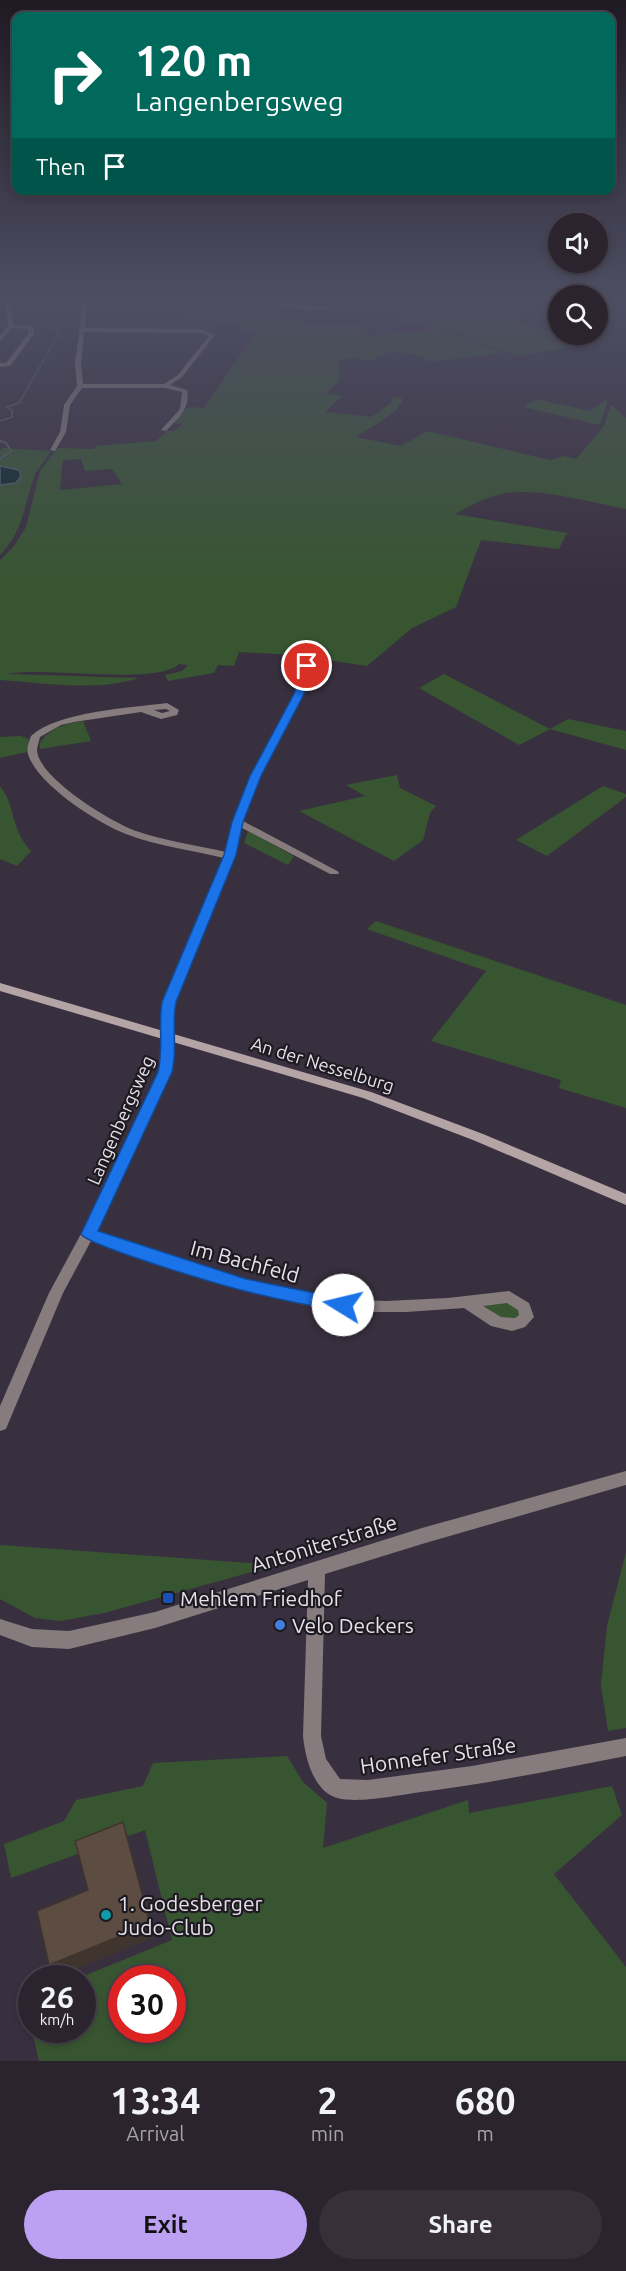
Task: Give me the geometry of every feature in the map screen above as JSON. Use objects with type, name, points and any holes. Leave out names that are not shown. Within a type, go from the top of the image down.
[{"type":"street","points":[[53,450],[63,432],[68,405],[77,391]]},
{"type":"street","points":[[164,430],[183,411],[186,403],[185,391]]},
{"type":"street","name":"Langenbergsweg","points":[[1,1420],[56,1293],[89,1234],[165,1072],[170,1054],[166,1019],[169,1002],[230,855],[238,822],[255,776],[299,694],[307,666]]},
{"type":"street","points":[[142,709],[58,723],[36,736],[33,754],[56,783],[107,822],[143,836],[230,855]]},
{"type":"street","points":[[238,822],[334,872]]},
{"type":"street","name":"An der Nesselburg","points":[[0,987],[367,1095],[478,1137],[626,1200]]},
{"type":"street","name":"Im Bachfeld","points":[[89,1234],[112,1244],[234,1282],[302,1298],[343,1305],[380,1306],[466,1302]]},
{"type":"street","name":"Antoniterstraße","points":[[0,1627],[32,1638],[69,1640],[156,1620],[603,1482],[626,1478]]},
{"type":"street","name":"Honnefer Straße","points":[[317,1569],[312,1737],[315,1758],[321,1773],[336,1788],[368,1790],[450,1779],[626,1747]]},
{"type":"green space","points":[[216,391],[328,391],[326,393],[342,396],[325,412],[371,417],[391,403],[393,397],[403,398],[389,416],[356,437],[401,446],[427,431],[550,460],[564,456],[576,459],[604,426],[611,405],[626,418],[626,509],[544,493],[512,492],[486,499],[455,514],[567,533],[559,549],[481,540],[456,607],[412,628],[367,666],[295,655],[239,652],[234,666],[218,665],[214,673],[168,681],[165,675],[182,671],[188,665],[179,664],[148,674],[24,672],[8,674],[139,678],[105,685],[88,686],[0,680],[0,560],[14,546],[26,527],[40,471],[57,448],[93,449],[96,446],[156,441],[167,431],[174,431],[182,424],[174,423],[188,407],[204,408]],"holes":[[[81,459],[85,471],[112,469],[122,484],[60,490],[63,460]]]},
{"type":"green space","points":[[536,399],[590,411],[607,399],[607,403],[600,425],[524,407]]},
{"type":"green space","points":[[3,448],[51,451],[35,474],[19,527],[0,555],[0,451]]},
{"type":"green space","points":[[444,674],[550,729],[519,745],[419,688]]},
{"type":"green space","points":[[568,719],[626,731],[626,750],[550,729]]},
{"type":"green space","points":[[83,721],[91,741],[40,749],[40,743],[53,730]]},
{"type":"green space","points":[[21,736],[29,739],[27,752],[0,758],[0,737]]},
{"type":"green space","points":[[397,775],[400,788],[436,806],[430,813],[423,840],[394,861],[299,811],[365,796],[346,785]]},
{"type":"green space","points":[[603,786],[626,794],[626,797],[547,856],[516,840]]},
{"type":"green space","points":[[0,787],[8,800],[19,834],[31,851],[17,866],[0,859]]},
{"type":"green space","points":[[248,831],[294,856],[288,865],[244,843]]},
{"type":"green space","points":[[376,921],[626,1005],[626,1108],[559,1088],[561,1080],[431,1041],[486,971],[367,929]]},
{"type":"green space","points":[[508,1301],[518,1309],[520,1316],[518,1319],[507,1321],[476,1304]]},
{"type":"green space","points":[[0,1545],[277,1565],[104,1613],[60,1621],[35,1618],[0,1599]]},
{"type":"green space","points":[[626,1552],[626,1728],[608,1731],[601,1685],[607,1626]]},
{"type":"green space","points":[[287,1756],[303,1782],[327,1803],[323,1848],[468,1800],[469,1813],[612,1786],[622,1815],[554,1874],[626,1967],[626,2061],[39,2061],[35,2043],[96,2043],[96,1971],[108,1966],[108,2043],[186,2043],[186,1965],[111,1965],[172,1940],[145,1830],[11,1878],[4,1844],[64,1821],[76,1800],[143,1786],[153,1763]]},
{"type":"shaded area","points":[[0,466],[19,470],[21,476],[16,483],[0,485]]},
{"type":"building","name":"1. Godesberger Judo-Club","points":[[123,1822],[150,1924],[49,1965],[37,1911],[88,1890],[75,1841]]},
{"type":"waterway","points":[[0,421],[12,417],[12,410],[7,407],[19,403],[26,391]]},
{"type":"waterway","points":[[0,441],[6,443],[11,451],[0,459]]},
{"type":"place","name":"Mehlem Friedhof","points":[[168,1598]]},
{"type":"place","name":"Velo Deckers","points":[[280,1625]]},
{"type":"place","name":"1. Godesberger Judo-Club","points":[[106,1915]]},
{"type":"route","points":[[307,666],[299,694],[255,776],[238,822],[230,855],[169,1002],[166,1019],[170,1054],[165,1072],[89,1234],[112,1244],[246,1286],[343,1305]]}]
